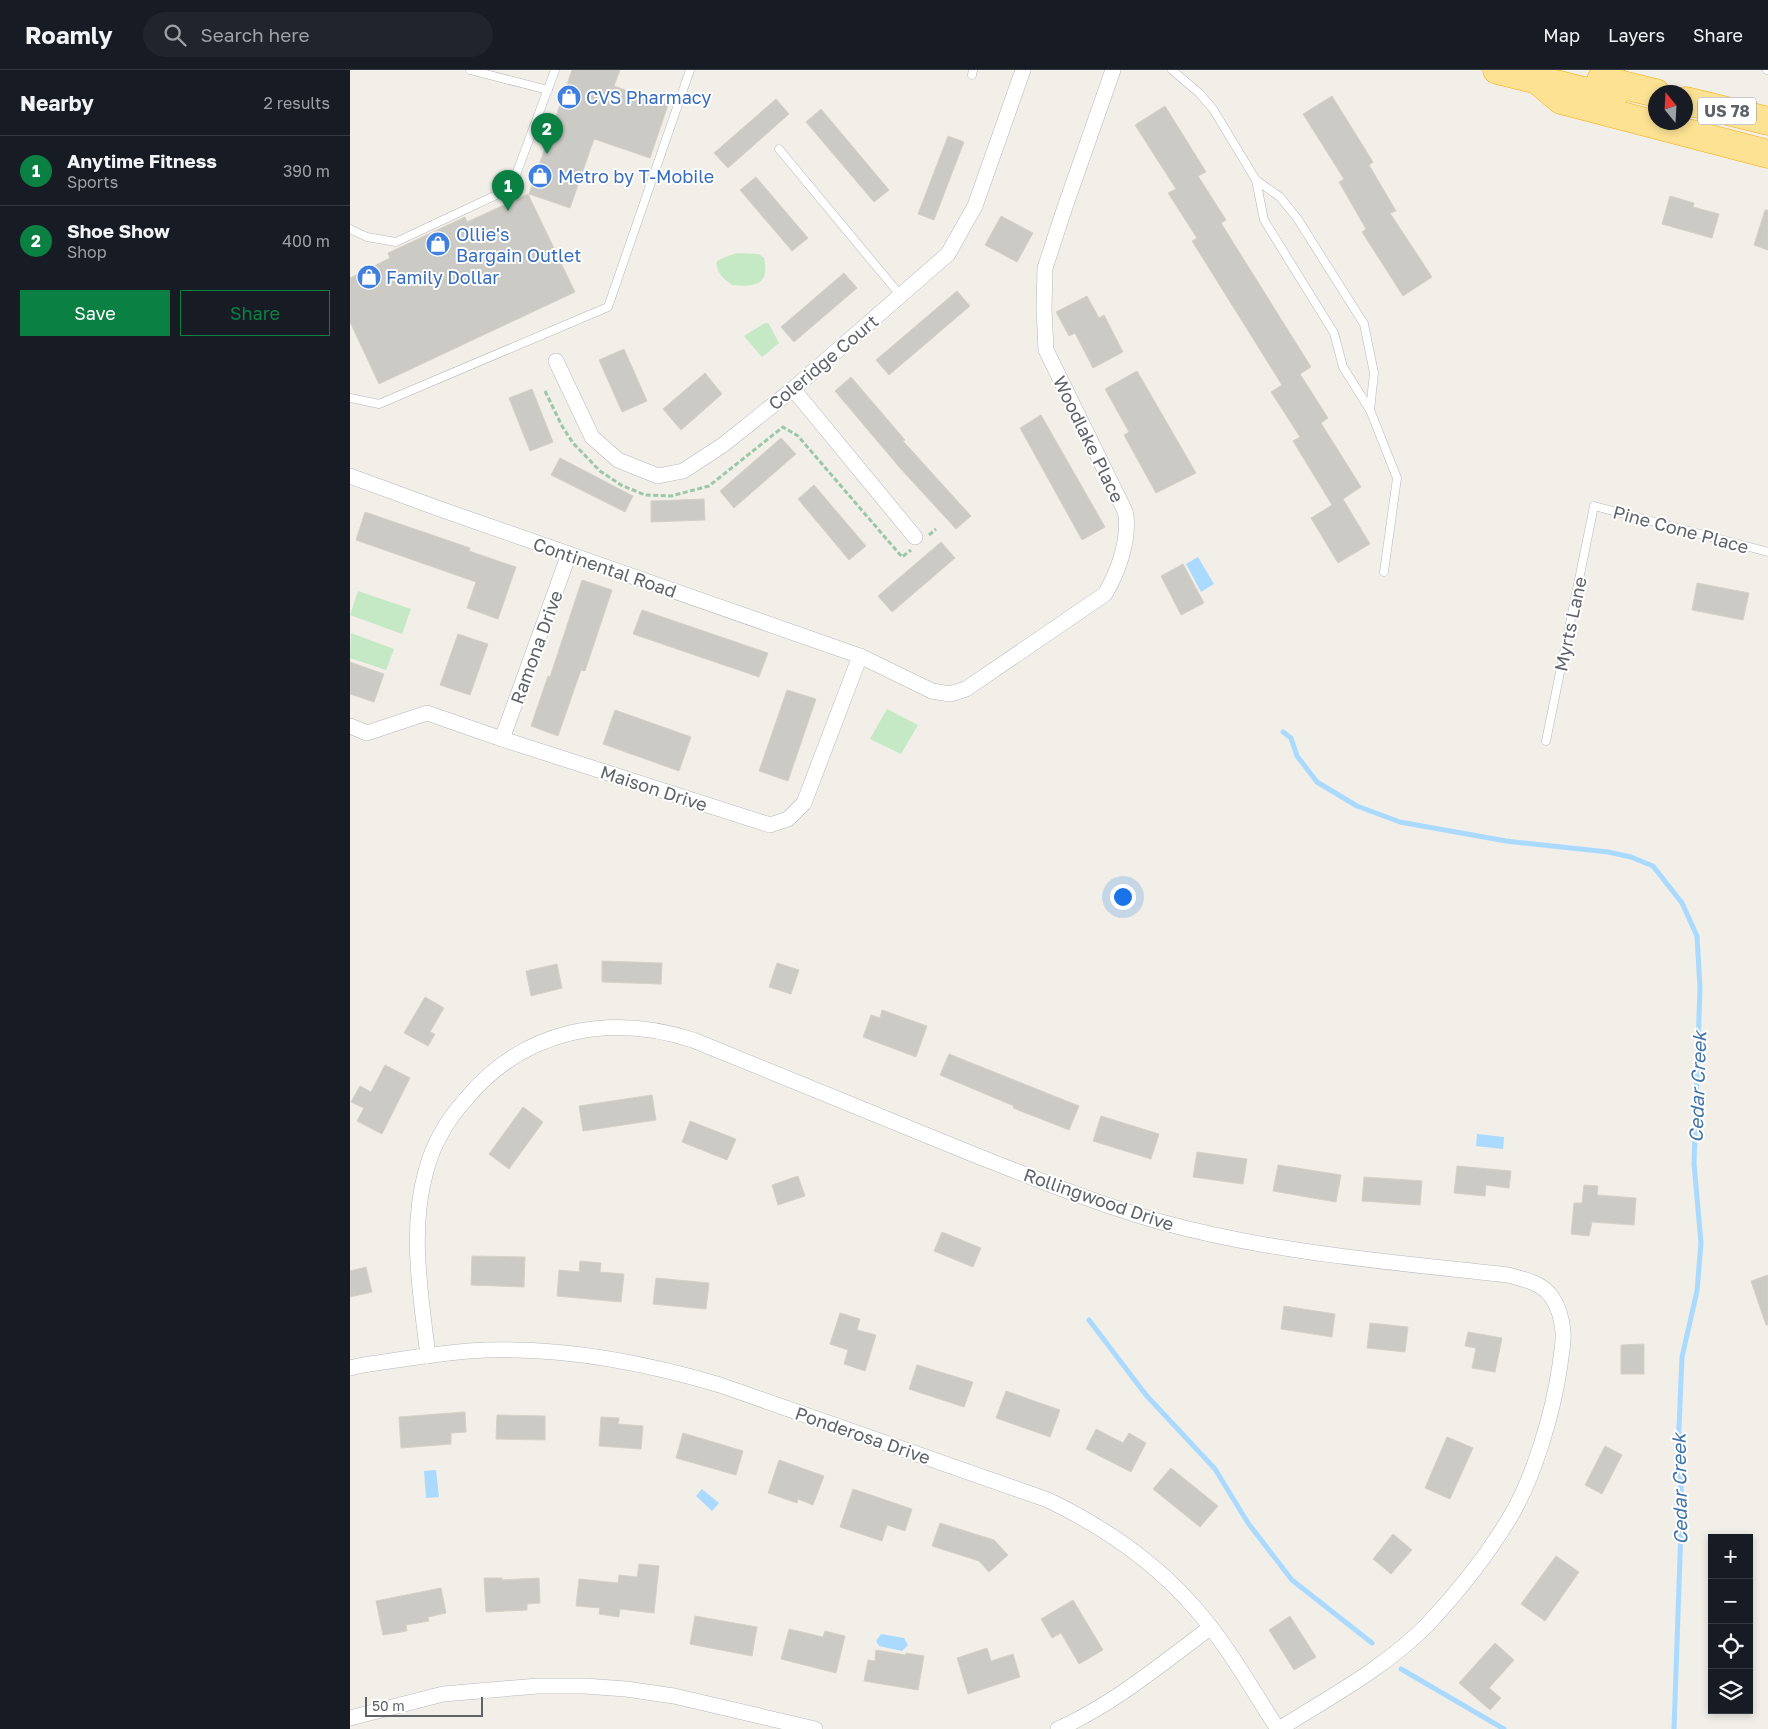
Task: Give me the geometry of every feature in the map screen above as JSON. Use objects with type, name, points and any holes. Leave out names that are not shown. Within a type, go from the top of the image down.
[{"type":"highway","name":"US 78","points":[[1497,70],[1536,80],[1573,75],[1621,77],[1648,89]]},
{"type":"highway","name":"US 78","points":[[1536,80],[1561,100],[1646,112],[1768,154]]},
{"type":"highway","name":"US 78","points":[[1693,103],[1768,121]]},
{"type":"street","name":"Coleridge Court","points":[[556,361],[592,436],[618,460],[658,476],[683,471],[723,445],[793,389],[948,254],[975,206],[1023,70]]},
{"type":"street","name":"Woodlake Place","points":[[860,656],[932,691],[950,694],[966,690],[1105,594],[1116,576],[1125,539],[1126,515],[1046,350],[1044,309],[1045,268],[1114,70]]},
{"type":"street","points":[[793,389],[918,541]]},
{"type":"street","name":"Continental Road","points":[[350,476],[860,656]]},
{"type":"street","name":"Ramona Drive","points":[[502,739],[569,554]]},
{"type":"street","name":"Maison Drive","points":[[350,726],[367,733],[427,713],[770,825],[788,820],[804,802],[860,656]]},
{"type":"street","name":"Rollingwood Drive","points":[[428,1356],[418,1278],[418,1238],[421,1200],[426,1172],[437,1141],[452,1116],[474,1088],[499,1066],[525,1049],[550,1038],[595,1028],[647,1028],[693,1040],[1070,1192],[1162,1222],[1291,1249],[1508,1275],[1538,1285],[1550,1294],[1557,1305],[1562,1319],[1564,1334],[1554,1398],[1540,1446],[1510,1518],[1461,1588],[1426,1626],[1370,1671],[1279,1729]]},
{"type":"street","name":"Ponderosa Drive","points":[[350,1368],[468,1351],[506,1350],[612,1358],[720,1385],[1048,1500],[1084,1518],[1118,1539],[1146,1560],[1195,1608],[1224,1645],[1279,1729]]},
{"type":"street","points":[[1058,1729],[1098,1709],[1121,1694],[1210,1628]]},
{"type":"street","points":[[350,1718],[443,1694],[538,1686],[584,1686],[626,1689],[674,1696],[816,1729]]},
{"type":"lane","points":[[470,70],[548,90]]},
{"type":"lane","points":[[350,230],[367,237],[396,242],[511,188],[555,70]]},
{"type":"lane","points":[[350,398],[379,404],[608,307],[690,70]]},
{"type":"lane","points":[[1172,70],[1199,93],[1213,109],[1256,180],[1264,220],[1334,333],[1343,367],[1370,410],[1397,478],[1384,572]]},
{"type":"lane","points":[[779,149],[900,296]]},
{"type":"lane","points":[[1256,180],[1280,197],[1297,218],[1364,324],[1374,373],[1370,410]]},
{"type":"lane","name":"Pine Cone Place","points":[[1594,506],[1768,552]]},
{"type":"lane","name":"Myrts Lane","points":[[1546,741],[1594,506]]},
{"type":"path","points":[[545,391],[562,426],[573,443],[600,471],[621,485],[645,495],[671,496],[709,486],[783,426],[798,436],[902,557],[918,541],[936,529]]},
{"type":"green space","points":[[738,253],[759,254],[764,258],[765,274],[758,283],[747,286],[732,285],[717,269],[717,261]]},
{"type":"green space","points":[[765,323],[769,324],[779,343],[762,357],[744,336]]},
{"type":"green space","points":[[358,591],[411,609],[402,634],[350,615]]},
{"type":"green space","points":[[351,633],[394,649],[386,670],[350,658]]},
{"type":"green space","points":[[887,709],[918,725],[901,754],[870,739]]},
{"type":"water","points":[[1198,557],[1214,584],[1201,592],[1186,564]]},
{"type":"water","points":[[1477,1134],[1504,1137],[1503,1149],[1476,1146]]},
{"type":"water","points":[[436,1470],[439,1497],[426,1498],[424,1471]]},
{"type":"water","points":[[702,1489],[719,1503],[712,1511],[696,1496]]},
{"type":"water","points":[[881,1634],[904,1638],[908,1645],[902,1651],[879,1646],[876,1641]]},
{"type":"building","points":[[572,70],[620,70],[614,86],[668,105],[650,158],[594,139],[570,208],[529,194]]},
{"type":"building","points":[[1332,96],[1373,162],[1369,165],[1396,211],[1390,213],[1432,277],[1403,296],[1362,232],[1366,229],[1339,182],[1344,179],[1303,114]]},
{"type":"building","points":[[776,99],[789,114],[728,168],[714,153]]},
{"type":"building","points":[[1165,106],[1206,172],[1198,176],[1226,220],[1221,223],[1311,367],[1300,374],[1328,418],[1321,423],[1361,487],[1343,499],[1370,544],[1338,563],[1311,518],[1332,505],[1293,441],[1300,437],[1271,392],[1282,385],[1192,241],[1197,238],[1168,193],[1176,189],[1135,125]]},
{"type":"building","points":[[821,109],[889,190],[874,202],[806,122]]},
{"type":"building","points":[[948,136],[964,142],[934,220],[918,214]]},
{"type":"building","points":[[756,177],[808,238],[792,251],[740,190]]},
{"type":"building","points":[[528,194],[575,292],[379,384],[350,322],[350,278],[390,258],[388,253],[465,217],[467,222]]},
{"type":"building","points":[[1670,196],[1694,203],[1693,207],[1719,214],[1712,238],[1662,224]]},
{"type":"building","points":[[1765,210],[1768,210],[1768,250],[1754,245]]},
{"type":"building","points":[[1001,216],[1033,233],[1017,262],[985,245]]},
{"type":"building","points":[[844,273],[857,288],[794,342],[781,327]]},
{"type":"building","points":[[957,291],[970,306],[889,375],[876,360]]},
{"type":"building","points":[[1087,296],[1099,318],[1104,315],[1123,352],[1093,368],[1075,333],[1069,336],[1056,312]]},
{"type":"building","points":[[624,349],[647,401],[622,412],[599,360]]},
{"type":"building","points":[[1137,371],[1196,473],[1156,493],[1124,435],[1129,432],[1105,389]]},
{"type":"building","points":[[705,373],[722,394],[681,430],[663,409]]},
{"type":"building","points":[[851,377],[905,440],[903,441],[971,516],[956,529],[900,468],[835,391]]},
{"type":"building","points":[[532,389],[553,442],[530,451],[509,398]]},
{"type":"building","points":[[1041,415],[1105,527],[1082,540],[1020,428]]},
{"type":"building","points":[[781,438],[796,454],[734,508],[720,491]]},
{"type":"building","points":[[560,458],[633,496],[625,512],[551,475]]},
{"type":"building","points":[[814,485],[866,546],[849,560],[798,499]]},
{"type":"building","points":[[704,499],[705,520],[651,522],[651,501]]},
{"type":"building","points":[[365,512],[470,548],[469,551],[516,567],[498,619],[467,608],[476,582],[356,540]]},
{"type":"building","points":[[941,542],[955,558],[892,612],[878,596]]},
{"type":"building","points":[[1183,564],[1204,603],[1181,615],[1161,576]]},
{"type":"building","points":[[582,580],[612,590],[585,671],[581,670],[558,736],[531,726],[548,676],[550,677]]},
{"type":"building","points":[[1697,583],[1749,593],[1743,620],[1692,610]]},
{"type":"building","points":[[642,610],[768,653],[759,677],[633,634]]},
{"type":"building","points":[[458,634],[488,644],[470,695],[440,685]]},
{"type":"building","points":[[350,662],[384,674],[374,702],[350,694]]},
{"type":"building","points":[[787,690],[816,699],[788,781],[759,771]]},
{"type":"building","points":[[615,710],[691,737],[679,771],[603,744]]},
{"type":"building","points":[[602,961],[662,963],[661,984],[602,982]]},
{"type":"building","points":[[777,963],[799,970],[791,994],[769,987]]},
{"type":"building","points":[[557,964],[562,988],[531,996],[526,971]]},
{"type":"building","points":[[425,997],[444,1008],[430,1032],[435,1034],[428,1046],[404,1033]]},
{"type":"building","points":[[882,1010],[927,1026],[916,1057],[863,1037],[871,1015],[880,1018]]},
{"type":"building","points":[[949,1054],[1079,1106],[1069,1130],[1013,1108],[1014,1106],[940,1075]]},
{"type":"building","points":[[385,1065],[410,1078],[382,1134],[357,1121],[364,1108],[351,1102],[360,1086],[371,1092]]},
{"type":"building","points":[[652,1095],[656,1120],[583,1131],[579,1106]]},
{"type":"building","points":[[523,1107],[543,1122],[509,1169],[489,1154]]},
{"type":"building","points":[[1101,1116],[1159,1134],[1151,1159],[1093,1141]]},
{"type":"building","points":[[690,1121],[736,1139],[727,1160],[682,1142]]},
{"type":"building","points":[[1197,1152],[1247,1159],[1243,1184],[1193,1177]]},
{"type":"building","points":[[1278,1165],[1341,1175],[1336,1202],[1273,1191]]},
{"type":"building","points":[[1457,1166],[1511,1171],[1509,1188],[1486,1185],[1485,1196],[1454,1193]]},
{"type":"building","points":[[798,1176],[805,1196],[778,1205],[772,1185]]},
{"type":"building","points":[[1364,1177],[1422,1181],[1420,1205],[1362,1201]]},
{"type":"building","points":[[1584,1185],[1598,1186],[1597,1195],[1636,1198],[1634,1225],[1592,1222],[1589,1236],[1571,1234],[1574,1203],[1582,1203]]},
{"type":"building","points":[[942,1232],[981,1248],[973,1267],[934,1251]]},
{"type":"building","points":[[472,1256],[525,1257],[524,1287],[471,1285]]},
{"type":"building","points":[[580,1261],[601,1263],[600,1272],[624,1274],[621,1302],[557,1296],[559,1270],[579,1272]]},
{"type":"building","points":[[366,1267],[372,1292],[350,1297],[350,1271]]},
{"type":"building","points":[[1768,1275],[1768,1325],[1766,1325],[1751,1281]]},
{"type":"building","points":[[656,1278],[709,1283],[706,1309],[653,1304]]},
{"type":"building","points":[[1284,1306],[1335,1314],[1332,1337],[1281,1329]]},
{"type":"building","points":[[840,1313],[860,1319],[857,1330],[876,1335],[865,1371],[844,1364],[848,1350],[830,1344]]},
{"type":"building","points":[[1370,1323],[1408,1327],[1405,1352],[1367,1348]]},
{"type":"building","points":[[1468,1332],[1502,1338],[1495,1372],[1472,1368],[1476,1348],[1465,1346]]},
{"type":"building","points":[[1644,1344],[1644,1374],[1621,1374],[1621,1345]]},
{"type":"building","points":[[917,1365],[973,1382],[964,1407],[909,1389]]},
{"type":"building","points":[[1006,1391],[1060,1410],[1050,1437],[996,1418]]},
{"type":"building","points":[[465,1412],[466,1432],[451,1433],[451,1444],[401,1448],[399,1417]]},
{"type":"building","points":[[497,1415],[545,1416],[545,1440],[496,1439]]},
{"type":"building","points":[[601,1417],[619,1418],[618,1424],[643,1426],[641,1449],[599,1446]]},
{"type":"building","points":[[1096,1429],[1123,1443],[1129,1433],[1146,1443],[1131,1472],[1086,1449]]},
{"type":"building","points":[[683,1433],[743,1451],[736,1475],[676,1458]]},
{"type":"building","points":[[1447,1437],[1473,1448],[1450,1499],[1425,1488]]},
{"type":"building","points":[[1605,1446],[1622,1455],[1602,1494],[1585,1485]]},
{"type":"building","points":[[779,1460],[824,1476],[813,1505],[798,1499],[797,1503],[768,1493]]},
{"type":"building","points":[[1171,1468],[1218,1506],[1200,1527],[1153,1489]]},
{"type":"building","points":[[853,1489],[912,1509],[905,1531],[887,1525],[882,1541],[840,1527]]},
{"type":"building","points":[[940,1523],[994,1540],[1008,1555],[989,1572],[979,1561],[932,1546]]},
{"type":"building","points":[[1393,1534],[1412,1550],[1391,1574],[1373,1559]]},
{"type":"building","points":[[1556,1556],[1579,1572],[1545,1621],[1521,1604]]},
{"type":"building","points":[[639,1564],[659,1566],[654,1613],[620,1609],[619,1617],[599,1614],[600,1608],[576,1606],[579,1579],[618,1583],[619,1575],[637,1577]]},
{"type":"building","points":[[484,1578],[502,1578],[502,1580],[539,1578],[540,1603],[527,1604],[527,1610],[486,1612]]},
{"type":"building","points":[[441,1588],[446,1613],[428,1617],[429,1621],[406,1625],[407,1631],[383,1635],[376,1601]]},
{"type":"building","points":[[1073,1600],[1103,1650],[1079,1664],[1061,1633],[1052,1638],[1041,1619]]},
{"type":"building","points":[[695,1616],[757,1627],[752,1656],[690,1644]]},
{"type":"building","points":[[1290,1616],[1316,1657],[1294,1670],[1269,1630]]},
{"type":"building","points":[[789,1629],[823,1637],[825,1631],[845,1636],[836,1673],[781,1659]]},
{"type":"building","points":[[1495,1643],[1514,1660],[1489,1688],[1501,1698],[1490,1710],[1459,1683]]},
{"type":"building","points":[[987,1648],[991,1661],[1013,1654],[1020,1677],[968,1694],[957,1658]]},
{"type":"building","points":[[876,1650],[924,1656],[918,1690],[864,1681],[868,1660],[875,1661]]},
{"type":"waterway","name":"Cedar Creek","points":[[1283,732],[1291,738],[1297,756],[1317,782],[1357,806],[1400,822],[1506,841],[1608,852],[1631,857],[1653,866],[1682,903],[1697,936],[1700,988],[1694,1164],[1701,1243],[1697,1291],[1682,1357],[1678,1450],[1682,1500],[1674,1729]]},
{"type":"waterway","points":[[1089,1320],[1146,1395],[1215,1469],[1248,1523],[1292,1580],[1372,1643]]},
{"type":"waterway","points":[[1401,1669],[1504,1729]]},
{"type":"place","name":"CVS Pharmacy","points":[[569,97]]},
{"type":"place","name":"Shoe Show","points":[[547,154]]},
{"type":"place","name":"Metro by T-Mobile","points":[[540,176]]},
{"type":"place","name":"Anytime Fitness","points":[[508,211]]},
{"type":"place","name":"Ollie's Bargain Outlet","points":[[438,244]]},
{"type":"place","name":"Family Dollar","points":[[369,277]]}]
